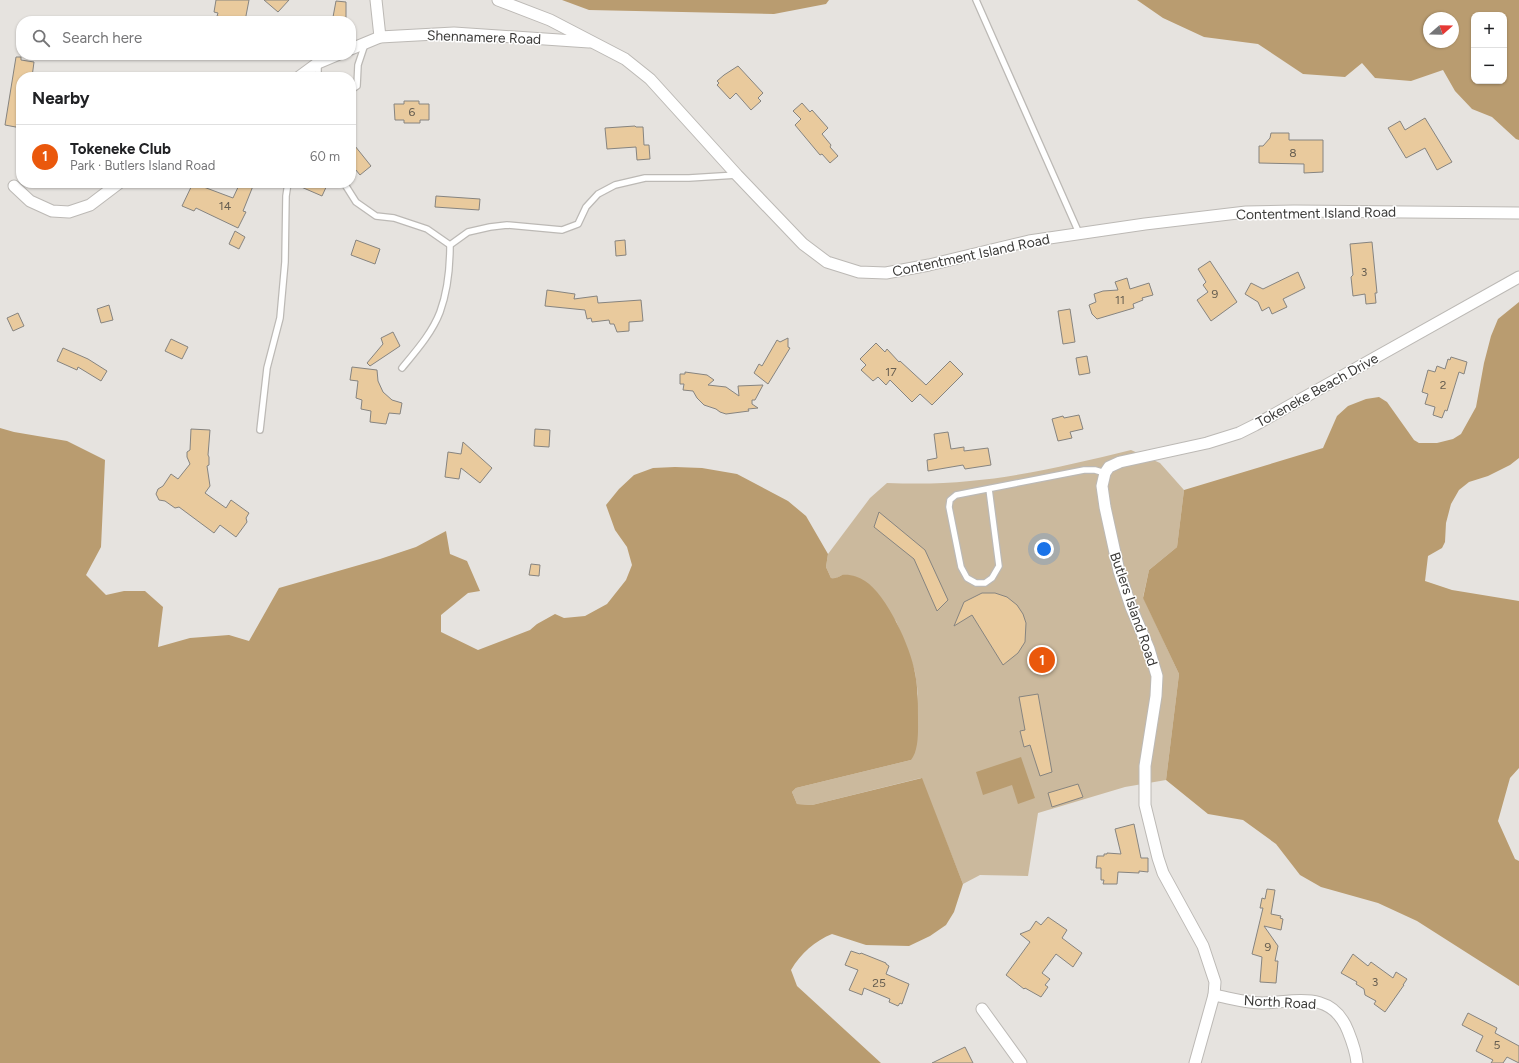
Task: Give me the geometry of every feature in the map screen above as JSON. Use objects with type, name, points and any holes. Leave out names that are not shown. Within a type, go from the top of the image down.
[{"type":"street","points":[[376,0],[380,37]]},
{"type":"street","name":"Contentment Island Road","points":[[498,0],[550,20],[595,42],[625,59],[650,79],[803,244],[815,254],[832,264],[859,272],[886,272],[929,265],[1029,241],[1080,233],[1246,212],[1519,213]]},
{"type":"street","name":"Shennamere Road","points":[[356,47],[380,37],[454,33],[595,42]]},
{"type":"street","points":[[306,72],[318,63],[325,60]]},
{"type":"street","points":[[16,188],[30,201],[52,212],[69,212],[90,205],[112,188]]},
{"type":"street","name":"Tokeneke Beach Drive","points":[[1105,473],[1109,467],[1120,462],[1207,443],[1255,425],[1519,277]]},
{"type":"street","name":"Butlers Island Road","points":[[1105,473],[1102,486],[1118,571],[1131,607],[1149,649],[1157,676],[1156,696],[1144,776],[1145,805],[1148,821],[1163,873],[1203,946],[1215,982],[1214,995],[1195,1063]]},
{"type":"street","name":"North Road","points":[[1214,995],[1263,1003],[1299,1000],[1324,1004],[1335,1011],[1343,1022],[1352,1042],[1357,1063]]},
{"type":"street","points":[[982,1009],[1021,1063]]},
{"type":"lane","points":[[976,0],[1080,233]]},
{"type":"lane","points":[[356,87],[358,66],[365,43]]},
{"type":"lane","points":[[318,63],[318,72]]},
{"type":"lane","points":[[450,245],[468,232],[490,227],[507,225],[562,230],[578,224],[586,207],[598,194],[615,185],[645,178],[689,178],[737,174]]},
{"type":"lane","points":[[260,430],[267,368],[280,318],[285,262],[287,188]]},
{"type":"lane","points":[[347,188],[356,202],[376,216],[394,218],[426,229],[450,245]]},
{"type":"lane","points":[[402,368],[431,330],[440,313],[448,286],[450,245]]},
{"type":"lane","points":[[989,489],[999,566],[992,578],[985,583],[976,583],[967,578],[961,568],[949,507],[950,500],[956,495],[1084,470],[1095,470],[1105,473]]},
{"type":"shaded area","points":[[562,0],[829,0],[826,4],[774,14],[589,10]]},
{"type":"shaded area","points":[[1137,0],[1519,0],[1519,140],[1492,117],[1472,109],[1455,91],[1443,70],[1411,81],[1375,78],[1362,63],[1345,77],[1303,74],[1258,44],[1204,37],[1163,18]]},
{"type":"shaded area","points":[[1519,302],[1519,458],[1510,465],[1488,476],[1469,482],[1459,490],[1451,504],[1446,523],[1445,542],[1442,548],[1428,556],[1425,581],[1452,590],[1519,601],[1519,768],[1510,778],[1498,821],[1515,859],[1519,861],[1519,986],[1417,921],[1378,903],[1321,887],[1300,875],[1276,844],[1243,820],[1208,814],[1166,780],[1179,674],[1143,598],[1149,570],[1177,547],[1184,490],[1323,448],[1337,416],[1348,406],[1366,399],[1379,397],[1387,402],[1414,440],[1419,443],[1437,443],[1453,439],[1461,434],[1476,407],[1484,363],[1491,336],[1498,319]]},
{"type":"shaded area","points":[[0,428],[14,432],[67,441],[105,460],[101,547],[86,575],[106,595],[124,591],[145,591],[163,607],[158,647],[190,638],[229,635],[249,641],[279,588],[416,547],[446,531],[450,554],[467,561],[480,591],[468,593],[441,615],[441,632],[478,650],[530,630],[537,624],[555,614],[564,618],[585,616],[607,604],[626,580],[632,565],[627,547],[615,530],[606,505],[619,489],[634,475],[653,468],[702,468],[737,474],[788,501],[806,516],[828,554],[826,567],[831,578],[836,578],[842,575],[854,576],[865,581],[882,598],[897,623],[909,650],[916,679],[918,702],[918,740],[914,756],[911,760],[796,788],[792,792],[797,804],[812,805],[922,778],[963,884],[954,912],[946,925],[930,936],[909,946],[866,945],[832,934],[809,948],[799,958],[791,970],[797,986],[881,1063],[0,1063]]},
{"type":"shaded area","points":[[1131,450],[1160,463],[1184,490],[1177,547],[1149,570],[1143,597],[1179,674],[1166,780],[1125,787],[1038,813],[1028,876],[980,875],[963,884],[921,778],[812,805],[797,804],[792,792],[796,788],[911,760],[918,694],[915,672],[896,621],[842,575],[835,579],[831,578],[826,567],[828,554],[870,498],[887,483],[918,484],[990,479],[1091,460]]},
{"type":"shaded area","points":[[1021,757],[1035,798],[1018,804],[1012,785],[983,795],[976,772]]},
{"type":"building","points":[[216,0],[249,0],[246,16],[217,16],[218,13],[214,12]]},
{"type":"building","points":[[264,0],[289,0],[278,12]]},
{"type":"building","points":[[336,1],[346,2],[346,16],[333,16]]},
{"type":"building","points":[[16,57],[16,60],[34,62],[33,72],[16,72],[16,127],[5,125]]},
{"type":"building","points":[[738,66],[763,93],[758,98],[761,101],[751,110],[736,93],[730,99],[717,85],[719,83],[717,81]]},
{"type":"building","points":[[404,101],[419,101],[419,104],[429,104],[429,120],[420,120],[420,123],[404,123],[404,120],[395,120],[394,104],[404,104]]},
{"type":"building","points":[[802,103],[810,112],[812,110],[828,128],[822,134],[838,156],[830,163],[822,154],[820,155],[795,125],[801,119],[793,111]]},
{"type":"building","points":[[1425,118],[1452,162],[1437,170],[1425,148],[1406,158],[1388,128],[1400,121],[1405,130]]},
{"type":"building","points":[[635,126],[643,127],[644,145],[649,145],[650,159],[637,160],[636,147],[607,149],[605,128]]},
{"type":"building","points":[[1271,133],[1289,133],[1289,140],[1323,140],[1323,172],[1304,173],[1304,164],[1259,163],[1259,146],[1263,146],[1270,138]]},
{"type":"building","points":[[356,147],[371,166],[360,175],[356,170]]},
{"type":"building","points":[[191,188],[206,188],[233,198],[238,188],[252,188],[243,211],[246,212],[238,228],[196,208],[194,211],[182,206]]},
{"type":"building","points":[[304,188],[326,188],[322,196]]},
{"type":"building","points":[[436,196],[480,199],[479,210],[435,207]]},
{"type":"building","points":[[235,231],[245,237],[239,249],[229,244]]},
{"type":"building","points":[[356,240],[380,249],[375,264],[351,255]]},
{"type":"building","points":[[625,240],[626,255],[616,256],[615,241]]},
{"type":"building","points":[[1372,242],[1377,293],[1375,293],[1376,303],[1366,304],[1365,294],[1353,296],[1351,277],[1353,275],[1350,244]]},
{"type":"building","points":[[1210,261],[1237,302],[1211,321],[1197,300],[1208,292],[1203,285],[1206,282],[1198,269]]},
{"type":"building","points":[[1298,272],[1305,288],[1283,299],[1287,307],[1272,314],[1269,307],[1262,311],[1258,302],[1245,294],[1251,283],[1263,289]]},
{"type":"building","points":[[1127,278],[1130,289],[1149,283],[1153,295],[1142,298],[1143,300],[1133,304],[1134,308],[1097,319],[1092,314],[1089,305],[1096,302],[1094,294],[1103,291],[1118,290],[1115,282]]},
{"type":"building","points":[[547,290],[575,294],[574,299],[597,296],[598,303],[641,300],[643,321],[629,322],[629,331],[617,332],[614,324],[610,324],[609,320],[592,322],[591,318],[587,319],[585,310],[545,306]]},
{"type":"building","points":[[109,305],[113,320],[101,323],[97,309]]},
{"type":"building","points":[[1070,309],[1075,342],[1063,344],[1058,311]]},
{"type":"building","points":[[18,313],[24,326],[13,331],[7,318]]},
{"type":"building","points":[[393,332],[400,346],[370,366],[367,363],[383,344],[381,338]]},
{"type":"building","points":[[788,338],[788,347],[790,348],[768,384],[754,373],[759,364],[762,366],[777,340],[780,342]]},
{"type":"building","points":[[171,339],[188,347],[182,359],[165,351]]},
{"type":"building","points":[[876,343],[885,352],[887,349],[899,362],[900,361],[926,385],[950,361],[963,374],[932,405],[920,394],[912,402],[890,380],[886,385],[878,377],[873,381],[861,370],[866,365],[860,359]]},
{"type":"building","points":[[63,348],[88,359],[107,371],[101,381],[78,367],[77,370],[57,361]]},
{"type":"building","points":[[1087,356],[1090,373],[1079,375],[1076,358]]},
{"type":"building","points":[[1451,357],[1467,362],[1464,374],[1459,372],[1447,411],[1445,410],[1442,418],[1433,415],[1435,407],[1425,404],[1428,394],[1422,392],[1428,370],[1435,372],[1437,366],[1445,369],[1448,359],[1450,360]]},
{"type":"building","points":[[352,367],[377,370],[378,381],[383,392],[392,400],[402,403],[400,414],[389,413],[386,424],[370,422],[371,411],[361,409],[362,400],[356,398],[358,381],[350,380]]},
{"type":"building","points":[[685,372],[707,375],[714,380],[708,385],[726,387],[739,396],[738,386],[763,385],[755,400],[752,400],[752,404],[758,408],[748,409],[749,411],[726,414],[704,405],[693,391],[683,390],[684,384],[680,384],[680,374],[685,374]]},
{"type":"building","points":[[1079,415],[1083,429],[1070,432],[1072,438],[1058,441],[1052,419],[1063,416],[1064,418]]},
{"type":"building","points":[[191,429],[210,430],[208,455],[209,465],[207,466],[210,486],[205,493],[226,508],[231,500],[249,513],[246,518],[247,522],[236,537],[220,525],[214,533],[179,507],[175,508],[165,501],[159,500],[156,494],[158,489],[163,486],[171,474],[178,479],[190,464],[187,457],[187,452],[190,450]]},
{"type":"building","points":[[535,429],[550,430],[549,447],[534,446]]},
{"type":"building","points":[[948,432],[951,449],[964,447],[964,451],[988,448],[991,465],[965,469],[963,465],[928,471],[927,460],[937,458],[934,434]]},
{"type":"building","points":[[463,442],[492,468],[480,483],[461,468],[459,479],[445,477],[448,452],[461,454]]},
{"type":"building","points":[[879,512],[925,550],[948,600],[937,611],[914,559],[874,527]]},
{"type":"building","points":[[531,564],[540,565],[539,576],[529,575]]},
{"type":"building","points":[[982,593],[995,593],[1007,597],[1017,605],[1023,614],[1026,623],[1025,642],[1018,653],[1003,665],[972,615],[954,626],[964,602]]},
{"type":"building","points":[[1038,694],[1052,772],[1040,776],[1030,745],[1024,747],[1020,731],[1025,730],[1019,697]]},
{"type":"building","points":[[1078,784],[1083,797],[1052,807],[1048,793]]},
{"type":"building","points":[[1134,824],[1141,858],[1148,858],[1148,872],[1118,872],[1117,884],[1103,884],[1104,880],[1101,880],[1101,868],[1096,868],[1097,856],[1104,856],[1104,854],[1107,853],[1121,854],[1115,829]]},
{"type":"building","points":[[1267,889],[1275,890],[1271,914],[1281,916],[1280,918],[1283,919],[1281,930],[1264,926],[1278,946],[1275,961],[1278,961],[1276,983],[1260,982],[1262,957],[1252,954],[1263,908],[1260,908],[1262,898],[1265,899]]},
{"type":"building","points":[[1048,917],[1067,930],[1062,938],[1082,953],[1073,967],[1056,954],[1042,973],[1050,979],[1045,985],[1048,987],[1041,997],[1025,988],[1024,989],[1006,975],[1030,942],[1020,934],[1030,930],[1036,921],[1041,925]]},
{"type":"building","points":[[851,951],[861,953],[886,963],[889,966],[886,974],[909,984],[902,1004],[900,1003],[898,1006],[889,1002],[890,999],[864,988],[862,995],[849,990],[858,970],[845,965]]},
{"type":"building","points":[[1353,954],[1368,966],[1371,962],[1393,978],[1396,972],[1407,979],[1385,1012],[1374,1004],[1376,1001],[1365,995],[1364,989],[1356,984],[1357,982],[1341,973]]},
{"type":"building","points":[[1468,1013],[1497,1028],[1495,1033],[1519,1046],[1519,1063],[1507,1057],[1503,1063],[1491,1063],[1493,1060],[1476,1051],[1483,1036],[1462,1025]]},
{"type":"building","points":[[965,1047],[973,1063],[932,1063]]},
{"type":"place","name":"Tokeneke Club","points":[[1042,660]]}]
